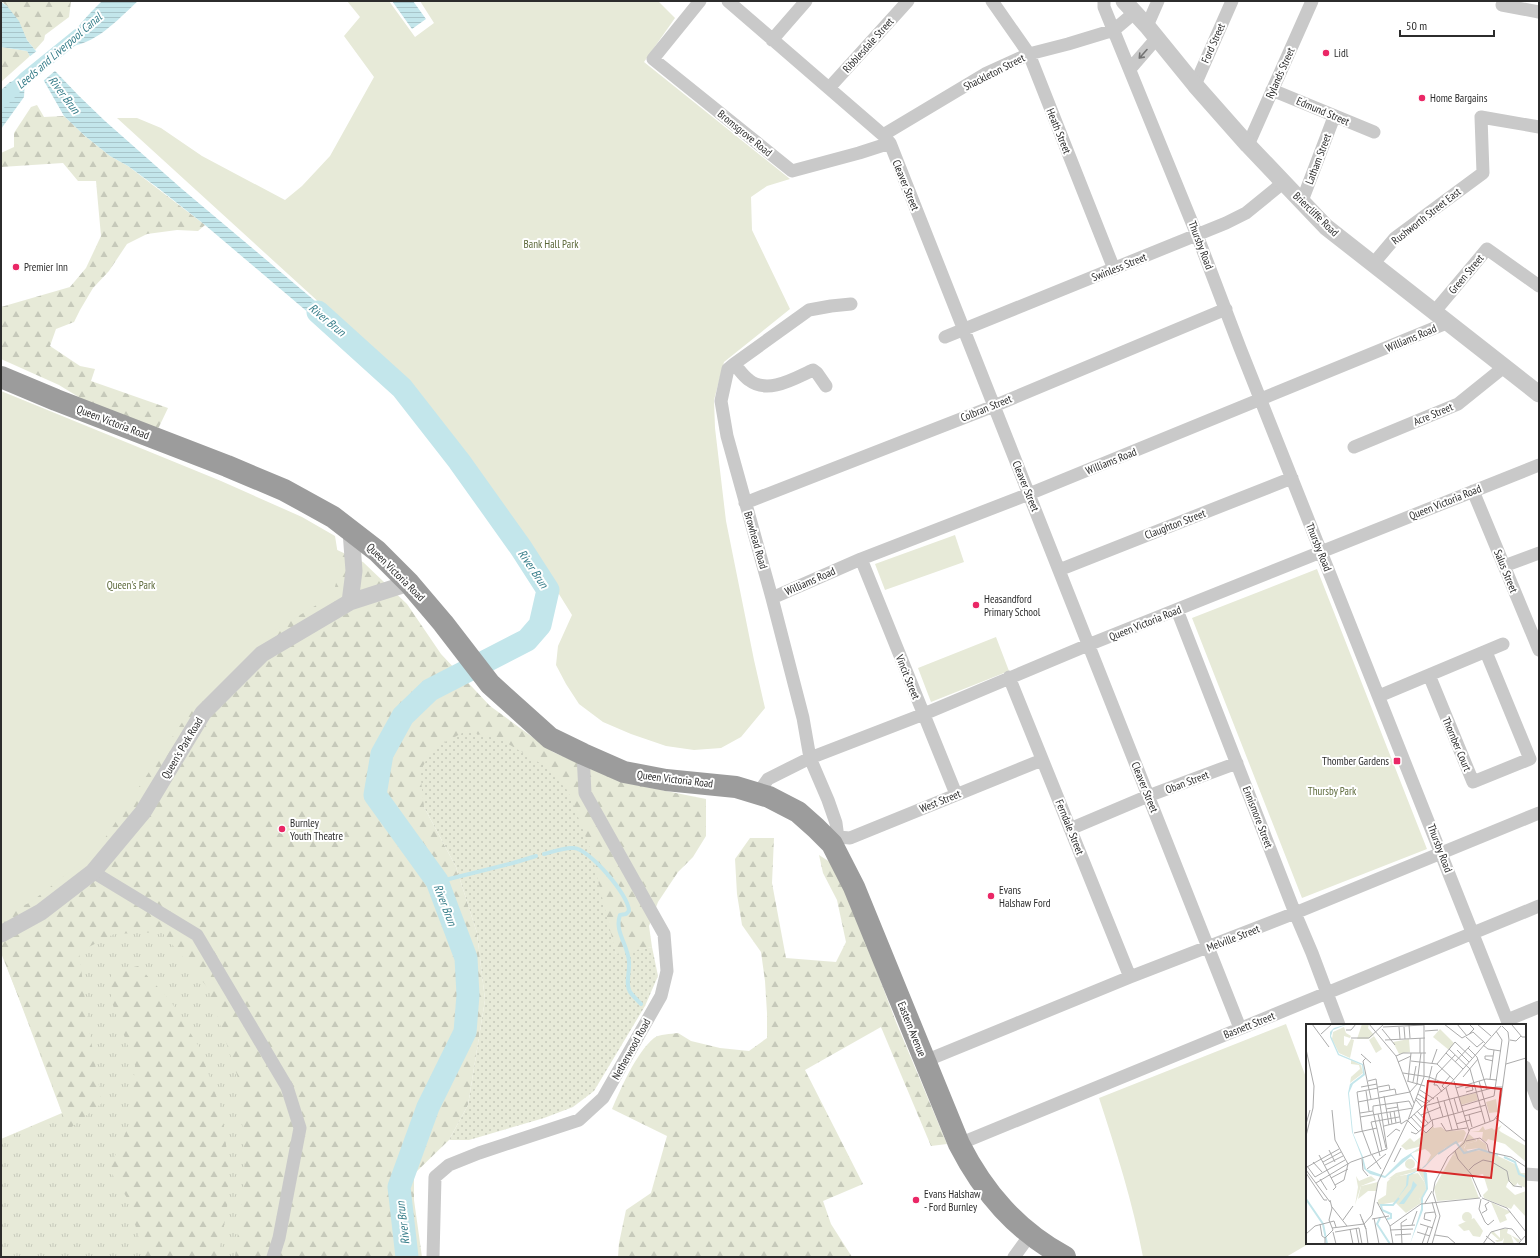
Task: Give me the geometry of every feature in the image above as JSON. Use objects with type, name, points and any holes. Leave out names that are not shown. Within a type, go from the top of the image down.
[{"type":"highway","name":"Queen Victoria Road","points":[[1,377],[284,490],[333,517],[378,551],[409,583],[443,623],[490,684],[550,738],[624,772],[666,780],[713,783],[736,787],[763,795]]},
{"type":"highway","name":"Eastern Avenue","points":[[763,795],[798,812],[816,828],[835,841],[959,1144],[970,1166],[989,1194],[1009,1217],[1030,1235],[1065,1257]]},
{"type":"street","name":"Bromsgrove Road","points":[[700,1],[653,59],[792,171],[859,153],[886,139]]},
{"type":"street","name":"Cleaver Street","points":[[728,1],[886,139],[964,330],[1240,1028]]},
{"type":"street","points":[[772,40],[806,1]]},
{"type":"street","name":"Ribblesdale Street","points":[[829,88],[908,1]]},
{"type":"street","name":"Heath Street","points":[[992,1],[1029,54],[1114,269]]},
{"type":"street","name":"Thursby Road","points":[[1104,1],[1104,7],[1197,235],[1508,1022]]},
{"type":"street","points":[[1130,68],[1151,32],[1158,1]]},
{"type":"street","name":"Ford Street","points":[[1194,85],[1232,1]]},
{"type":"street","name":"Rylands Street","points":[[1248,145],[1312,1]]},
{"type":"street","points":[[1502,5],[1539,12]]},
{"type":"street","points":[[1114,30],[1129,7]]},
{"type":"street","name":"Briercliffe Road","points":[[1129,7],[1194,85],[1248,145],[1326,226],[1539,394]]},
{"type":"street","name":"Shackleton Street","points":[[886,139],[985,74],[1029,54],[1114,30]]},
{"type":"street","name":"Edmund Street","points":[[1272,90],[1334,117],[1374,132]]},
{"type":"street","name":"Latham Street","points":[[1302,201],[1334,117]]},
{"type":"street","name":"Rushworth Street East","points":[[1373,264],[1395,238],[1483,173],[1481,117],[1539,127]]},
{"type":"street","name":"Swinless Street","points":[[945,337],[1197,235],[1246,213],[1284,182]]},
{"type":"street","name":"Green Street","points":[[1435,311],[1487,249],[1537,281]]},
{"type":"street","name":"Browhead Road","points":[[835,841],[836,823],[810,758],[803,718],[772,598],[727,436],[721,401],[728,369],[734,364],[810,310],[851,304]]},
{"type":"street","name":"Colbran Street","points":[[745,503],[994,406],[1226,309]]},
{"type":"street","name":"Williams Road","points":[[772,598],[860,559],[1029,494],[1262,400],[1449,322]]},
{"type":"street","points":[[734,364],[749,380],[759,386],[779,385],[813,370],[817,373],[826,386]]},
{"type":"street","name":"Acre Street","points":[[1354,447],[1458,404],[1504,367]]},
{"type":"street","name":"Queen Victoria Road","points":[[763,795],[768,779],[810,758],[924,714],[1088,645],[1539,465]]},
{"type":"street","name":"Claughton Street","points":[[1059,570],[1292,478]]},
{"type":"street","name":"Salus Street","points":[[1473,491],[1538,644]]},
{"type":"street","points":[[350,602],[354,571],[351,531]]},
{"type":"street","points":[[1504,566],[1539,553]]},
{"type":"street","name":"Vincit Street","points":[[860,559],[956,794]]},
{"type":"street","name":"Queen's Park Road","points":[[1,934],[40,912],[94,872],[143,812],[203,713],[262,654],[350,602],[409,583]]},
{"type":"street","name":"Ennismore Street","points":[[1177,610],[1339,1024]]},
{"type":"street","points":[[1379,696],[1503,644]]},
{"type":"street","name":"Thornber Court","points":[[1429,675],[1473,782],[1530,759],[1486,652]]},
{"type":"street","name":"Ferndale Street","points":[[1009,677],[1130,977]]},
{"type":"street","name":"Netherwood Road","points":[[433,1257],[435,1177],[449,1166],[478,1153],[579,1120],[603,1098],[661,996],[667,971],[664,934],[585,793],[583,754]]},
{"type":"street","name":"West Street","points":[[835,841],[850,838],[1042,760]]},
{"type":"street","name":"Oban Street","points":[[1070,828],[1148,796],[1237,763]]},
{"type":"street","name":"Melville Street","points":[[925,1061],[1130,977],[1295,913],[1539,813]]},
{"type":"street","points":[[94,872],[197,936],[288,1087],[300,1128],[279,1238],[273,1257]]},
{"type":"street","name":"Basnett Street","points":[[959,1144],[1539,906]]},
{"type":"street","points":[[1508,1022],[1539,1007]]},
{"type":"street","points":[[1526,1070],[1539,1104]]},
{"type":"street","points":[[1526,1174],[1539,1175]]},
{"type":"street","points":[[1014,1257],[1030,1235]]},
{"type":"green space","points":[[1,1],[71,1],[69,17],[45,35],[44,40],[35,50],[27,40],[7,6]]},
{"type":"green space","name":"Bank Hall Park","points":[[347,1],[389,1],[415,37],[434,23],[420,1],[658,1],[675,18],[644,62],[790,179],[767,186],[751,197],[752,230],[790,309],[724,362],[714,400],[715,428],[726,521],[765,708],[741,737],[721,748],[694,750],[666,746],[631,734],[603,722],[579,704],[556,665],[558,646],[572,615],[554,586],[431,408],[413,388],[117,118],[137,118],[161,128],[202,156],[285,200],[302,186],[330,156],[374,77],[344,36],[360,17]]},
{"type":"green space","points":[[1,47],[27,51],[30,56],[1,82]]},
{"type":"green space","points":[[37,105],[44,117],[64,116],[85,136],[110,156],[128,166],[205,225],[198,231],[177,230],[147,234],[127,244],[109,271],[93,288],[74,322],[56,329],[50,346],[80,366],[95,369],[91,381],[168,408],[158,429],[95,407],[59,385],[1,359],[1,307],[70,287],[86,268],[101,236],[96,181],[78,181],[63,163],[1,167],[1,153],[14,147],[14,133],[31,107]]},
{"type":"green space","name":"Queen's Park","points":[[1,391],[221,481],[302,517],[335,536],[340,567],[333,595],[262,638],[191,709],[97,850],[31,902],[1,916]]},
{"type":"green space","points":[[955,535],[964,562],[885,590],[875,564]]},
{"type":"green space","points":[[320,542],[363,562],[407,604],[441,654],[490,706],[553,752],[621,782],[706,799],[706,836],[693,857],[678,872],[658,902],[649,926],[652,947],[616,955],[608,925],[424,807],[456,867],[477,933],[485,1000],[468,1105],[449,1140],[414,1174],[414,1200],[422,1257],[235,1257],[245,1174],[240,1084],[208,988],[162,932],[114,934],[79,952],[88,1023],[102,1103],[68,1130],[46,1066],[1,953],[1,905]]},
{"type":"green space","name":"Thursby Park","points":[[1317,569],[1427,849],[1302,898],[1192,618]]},
{"type":"green space","points":[[996,637],[1009,671],[931,702],[918,668]]},
{"type":"green space","points":[[466,731],[502,740],[543,765],[568,791],[590,848],[616,954],[652,947],[658,976],[645,1006],[594,1091],[573,1107],[544,1118],[469,1140],[449,1140],[468,1105],[485,1000],[477,933],[456,867],[424,807],[420,772],[432,749]]},
{"type":"green space","points":[[143,812],[310,1105],[269,1257],[1,1257],[1,1139],[62,1113],[1,951]]},
{"type":"green space","points":[[750,838],[774,838],[772,883],[786,958],[836,962],[846,942],[837,900],[823,873],[819,855],[833,864],[864,937],[896,1022],[947,1144],[931,1146],[881,1027],[805,1070],[863,1184],[823,1201],[831,1224],[852,1257],[618,1257],[619,1243],[626,1210],[651,1193],[667,1136],[612,1109],[641,1052],[654,1038],[678,1033],[691,1041],[720,1048],[749,1051],[767,1038],[765,981],[761,952],[742,925],[737,894],[735,859]]},
{"type":"green space","points":[[138,966],[170,1000],[199,1047],[222,1112],[229,1169],[227,1210],[218,1257],[141,1257],[141,1244],[127,1198],[109,1169],[130,1123],[135,1065],[111,1000],[111,972]]},
{"type":"green space","points":[[1286,1024],[1306,1077],[1306,1244],[1308,1244],[1286,1257],[1143,1257],[1118,1157],[1099,1098]]},
{"type":"water","points":[[102,1],[138,1],[105,31],[96,37],[86,42],[65,47],[77,28]]},
{"type":"water","points":[[392,1],[413,1],[426,19],[412,29]]},
{"type":"water","points":[[1,2],[7,6],[19,21],[27,40],[35,50],[105,121],[182,189],[346,327],[337,337],[205,225],[128,166],[110,156],[85,136],[64,116],[27,51],[1,47]]},
{"type":"water","points":[[25,78],[24,97],[1,129],[1,90],[10,82]]},
{"type":"pier","points":[[38,50],[56,70],[42,82],[29,57]]},
{"type":"waterway","name":"Leeds and Liverpool Canal","points":[[1,102],[25,78],[78,35]]},
{"type":"waterway","name":"River Brun","points":[[318,312],[402,388],[459,461],[521,548],[548,590],[540,625],[527,640],[430,690],[403,716],[382,754],[375,795],[437,881],[466,958],[468,995],[465,1032],[428,1107],[399,1187],[407,1257]]},
{"type":"waterway","points":[[544,854],[566,848],[581,850],[598,864],[616,884],[623,895],[629,911],[626,914],[620,915],[619,921],[620,933],[628,956],[628,985],[630,992],[641,1004]]},
{"type":"waterway","points":[[437,882],[536,856]]},
{"type":"place","name":"Lidl","points":[[1326,53]]},
{"type":"place","name":"Home Bargains","points":[[1422,98]]},
{"type":"place","name":"Premier Inn","points":[[16,267]]},
{"type":"place","name":"Heasandford Primary School","points":[[976,605]]},
{"type":"place","name":"Thomber Gardens","points":[[1397,761]]},
{"type":"place","name":"Burnley Youth Theatre","points":[[282,829]]},
{"type":"place","name":"Evans Halshaw Ford","points":[[991,896]]},
{"type":"place","name":"Evans Halshaw - Ford Burnley","points":[[916,1200]]}]
